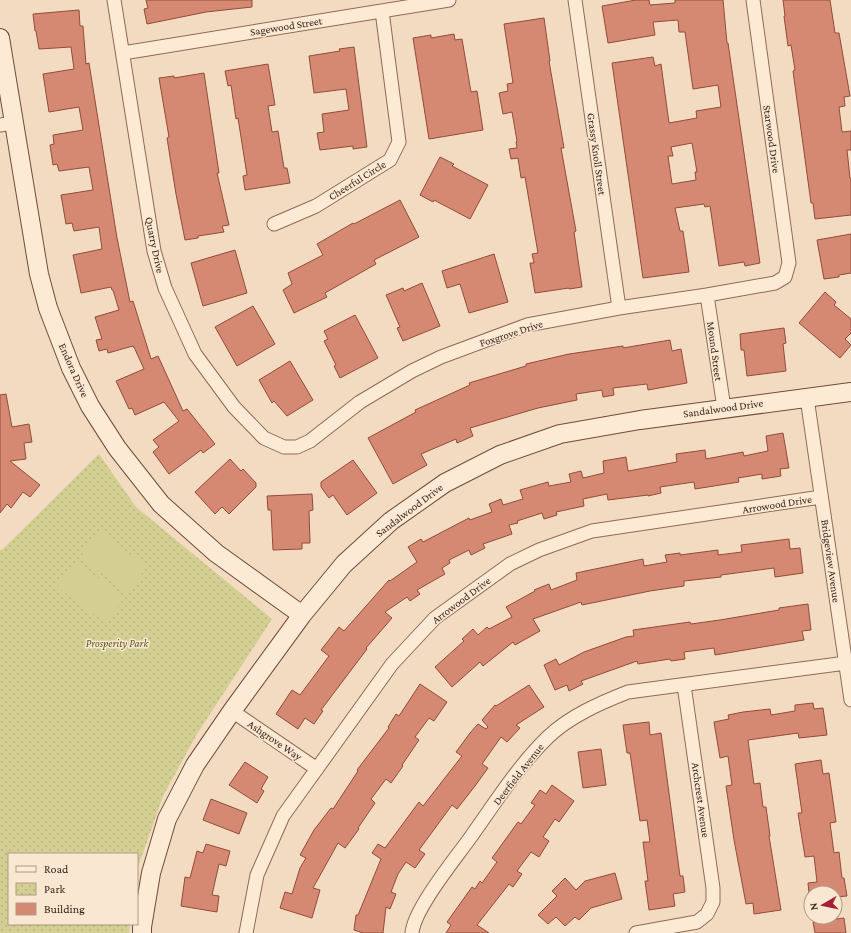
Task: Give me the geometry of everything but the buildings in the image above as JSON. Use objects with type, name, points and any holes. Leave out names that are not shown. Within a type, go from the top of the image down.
[{"type":"street","name":"Quarry Drive","points":[[114,0],[154,251],[166,288],[195,354],[234,407],[264,438],[284,447]]},
{"type":"street","name":"Sagewood Street","points":[[123,53],[449,0]]},
{"type":"street","name":"Grassy Knoll Street","points":[[574,0],[619,308]]},
{"type":"street","name":"Starwood Drive","points":[[752,0],[789,264],[785,277]]},
{"type":"street","name":"Cheerful Circle","points":[[274,224],[316,206],[390,160],[399,142],[382,11]]},
{"type":"street","name":"Endora Drive","points":[[0,38],[7,124],[39,274],[48,308],[71,368],[90,406],[117,448],[161,504],[216,552],[302,615]]},
{"type":"street","name":"Foxgrove Drive","points":[[284,447],[297,447],[310,441],[360,402],[412,371],[441,357],[527,325],[619,308],[775,283],[785,277]]},
{"type":"street","name":"Mound Street","points":[[707,295],[724,408]]},
{"type":"street","name":"Sandalwood Drive","points":[[142,933],[151,874],[167,819],[195,765],[232,711],[302,615],[344,564],[391,521],[445,483],[500,455],[560,434],[640,420],[851,392]]},
{"type":"street","name":"Bridgeview Avenue","points":[[807,398],[851,700]]},
{"type":"street","name":"Arrowood Drive","points":[[246,933],[257,875],[283,816],[392,664],[435,618],[510,564],[539,550],[592,531],[821,497]]},
{"type":"street","name":"Deerfield Avenue","points":[[412,933],[414,923],[430,893],[522,765],[549,736],[566,723],[604,701],[628,692],[846,663]]},
{"type":"street","name":"Archcrest Avenue","points":[[636,933],[698,922],[707,914],[712,902],[713,888],[684,685]]},
{"type":"street","name":"Ashgrove Way","points":[[232,711],[317,768]]},
{"type":"green space","name":"Prosperity Park","points":[[99,454],[136,507],[272,619],[197,734],[163,796],[138,867],[138,853],[8,853],[8,925],[130,925],[129,933],[0,933],[0,550],[3,549]]},
{"type":"green space","points":[[99,531],[147,567],[128,593],[80,557]]},
{"type":"green space","points":[[76,562],[125,597],[106,623],[57,587]]}]
